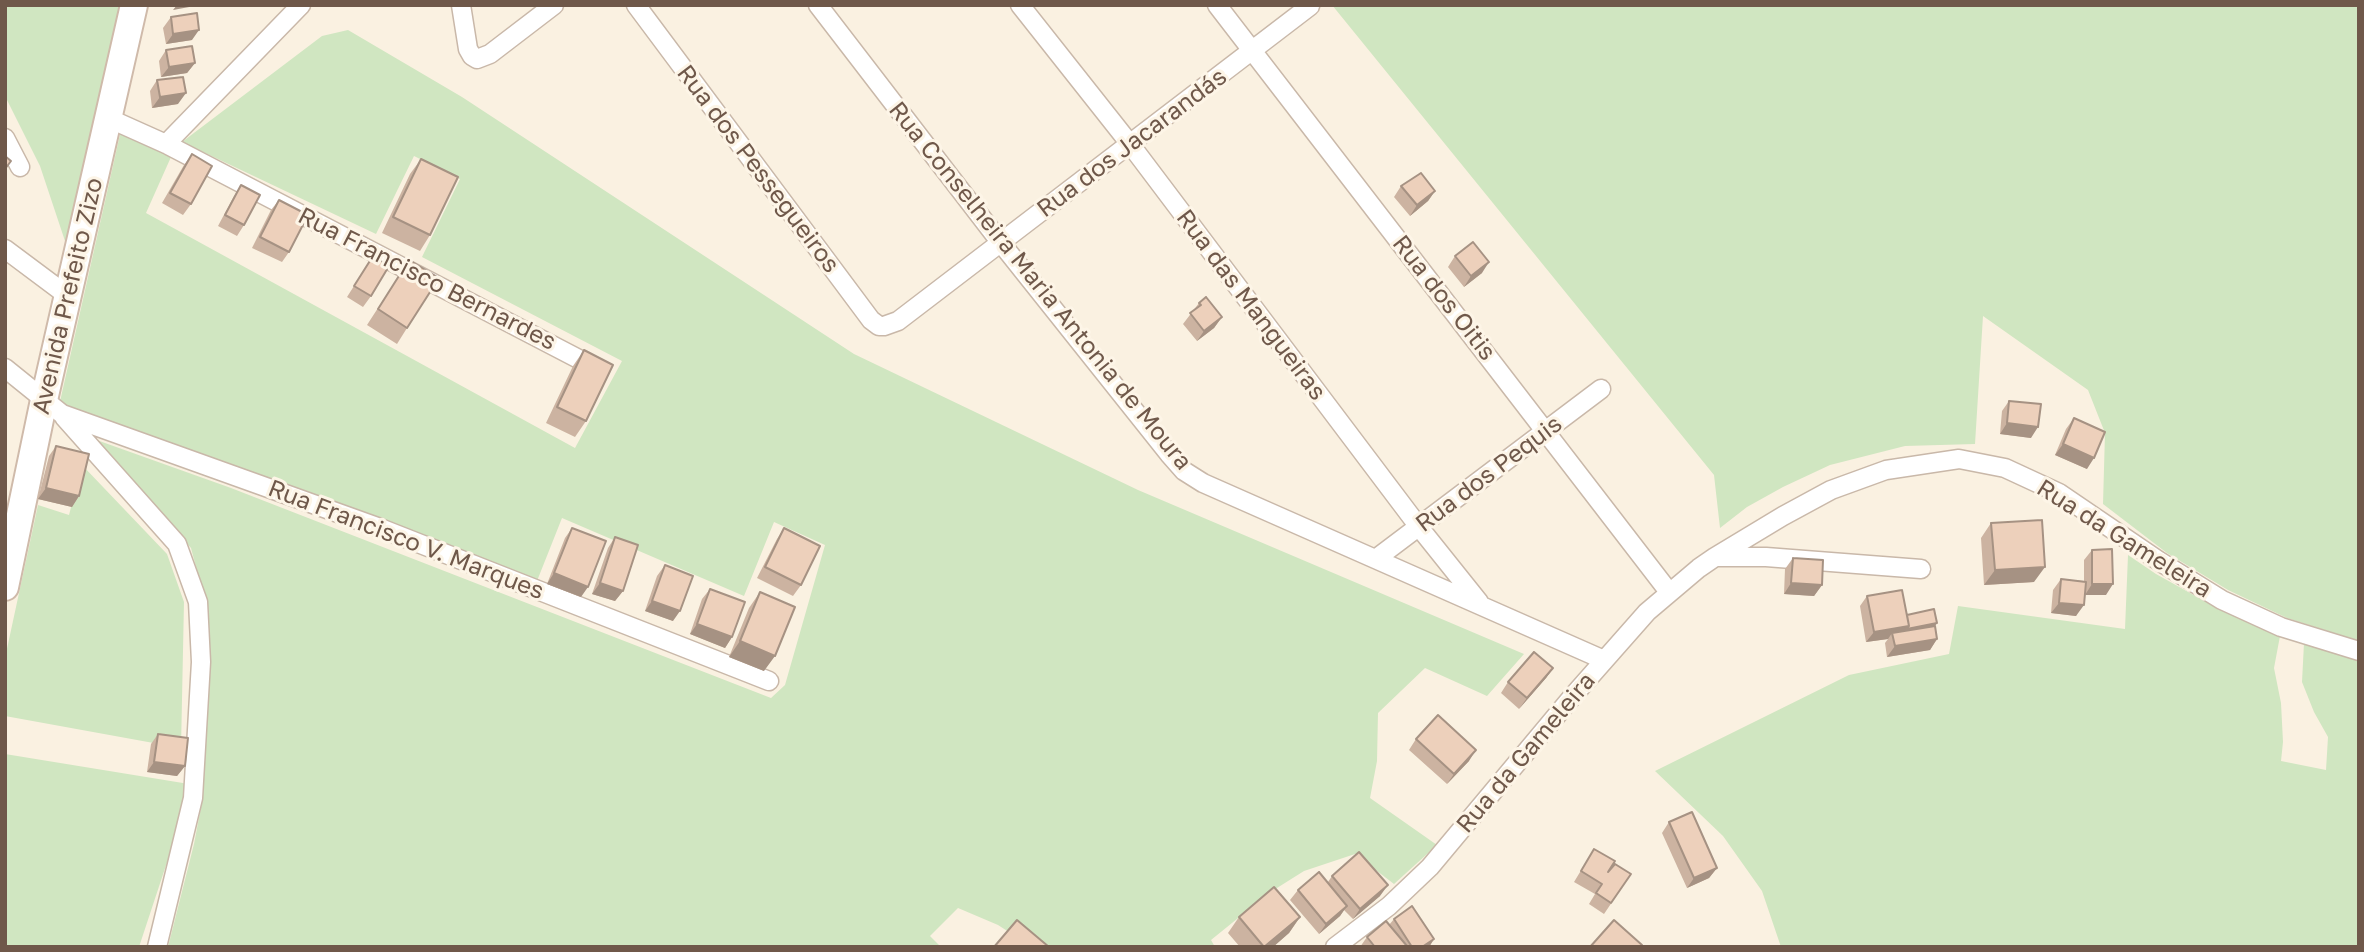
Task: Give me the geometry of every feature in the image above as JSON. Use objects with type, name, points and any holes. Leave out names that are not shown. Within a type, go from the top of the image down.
[{"type":"main road","name":"Avenida Prefeito Zizo","points":[[5,587],[53,407],[68,296],[134,5]]},
{"type":"street","points":[[166,144],[301,5]]},
{"type":"street","points":[[461,5],[468,49],[477,59],[483,58],[554,5]]},
{"type":"street","name":"Rua dos Pessegueiros","points":[[636,5],[871,320],[884,326]]},
{"type":"street","name":"Rua Conselheira Maria Antonia de Moura","points":[[818,5],[1001,243],[1184,471],[1203,483],[1604,660]]},
{"type":"street","name":"Rua das Mangueiras","points":[[1020,5],[1130,144],[1419,527],[1482,605]]},
{"type":"street","name":"Rua dos Oitis","points":[[1217,5],[1547,430],[1669,592]]},
{"type":"street","name":"Rua dos Jacarandás","points":[[884,326],[898,321],[1310,6]]},
{"type":"street","name":"Rua Francisco Bernardes","points":[[108,118],[166,144],[594,366]]},
{"type":"street","points":[[5,138],[20,167]]},
{"type":"street","points":[[5,249],[68,296]]},
{"type":"street","points":[[5,368],[53,407],[177,544],[198,602],[201,662],[193,799],[157,947]]},
{"type":"street","name":"Rua dos Pequis","points":[[1377,558],[1601,389]]},
{"type":"street","name":"Rua Francisco V. Marques","points":[[53,407],[380,528],[769,681]]},
{"type":"street","name":"Rua da Gameleira","points":[[1335,947],[1389,906],[1430,867],[1604,660],[1669,592],[1715,557],[1783,516],[1831,490],[1886,470],[1959,459],[2005,468],[2059,493],[2222,600],[2281,627],[2359,651]]},
{"type":"street","points":[[1715,557],[1766,557],[1921,569]]},
{"type":"green space","points":[[5,5],[120,5],[70,256],[40,166],[5,96]]},
{"type":"green space","points":[[1332,5],[2359,5],[2359,641],[2287,618],[2228,590],[2167,553],[2103,504],[2105,433],[2088,390],[1983,316],[1975,444],[1905,446],[1830,465],[1747,507],[1720,528],[1714,475]]},
{"type":"green space","points":[[348,30],[462,97],[854,354],[1138,490],[1524,654],[1487,696],[1425,668],[1378,713],[1377,761],[1370,798],[1437,845],[1394,884],[1355,854],[1304,871],[1269,893],[1211,940],[1215,947],[1032,947],[998,925],[958,908],[930,936],[941,947],[168,947],[202,802],[210,663],[205,601],[191,548],[91,438],[231,488],[771,698],[785,685],[825,545],[774,522],[744,596],[562,518],[537,581],[59,406],[121,130],[171,157],[146,213],[575,448],[622,361],[422,257],[460,179],[414,156],[376,234],[182,142],[322,36]]},
{"type":"green space","points":[[82,465],[167,554],[184,602],[181,748],[5,716],[5,658],[38,505],[69,515]]},
{"type":"green space","points":[[2128,555],[2217,608],[2280,636],[2274,668],[2281,703],[2281,761],[2326,770],[2328,737],[2302,682],[2304,643],[2359,658],[2359,947],[1781,947],[1762,891],[1723,836],[1655,771],[1849,675],[1949,654],[1958,606],[2125,629]]},
{"type":"green space","points":[[5,754],[189,784],[174,841],[139,947],[5,947]]},
{"type":"building","points":[[197,13],[199,30],[173,34],[171,17]]},
{"type":"building","points":[[192,46],[195,63],[169,67],[166,50]]},
{"type":"building","points":[[183,77],[186,93],[160,97],[157,80]]},
{"type":"building","points":[[192,154],[212,166],[191,204],[170,193]]},
{"type":"building","points":[[5,156],[11,161],[5,169]]},
{"type":"building","points":[[421,159],[458,177],[430,235],[393,217]]},
{"type":"building","points":[[1421,173],[1435,191],[1417,205],[1401,186]]},
{"type":"building","points":[[241,185],[260,195],[244,225],[225,215]]},
{"type":"building","points":[[279,200],[308,215],[289,252],[260,237]]},
{"type":"building","points":[[1473,242],[1489,262],[1471,276],[1455,256]]},
{"type":"building","points":[[373,256],[389,266],[371,296],[354,286]]},
{"type":"building","points":[[409,260],[439,278],[407,328],[378,309]]},
{"type":"building","points":[[1206,297],[1222,317],[1204,331],[1190,313],[1201,305],[1199,303]]},
{"type":"building","points":[[584,350],[613,365],[586,421],[557,407]]},
{"type":"building","points":[[2009,401],[2041,404],[2038,427],[2007,423]]},
{"type":"building","points":[[2074,418],[2105,432],[2094,458],[2063,444]]},
{"type":"building","points":[[56,446],[89,454],[79,496],[46,488]]},
{"type":"building","points":[[2042,520],[2045,567],[1995,570],[1991,523]]},
{"type":"building","points":[[572,528],[606,541],[588,587],[554,573]]},
{"type":"building","points":[[784,528],[820,546],[801,585],[765,567]]},
{"type":"building","points":[[615,537],[638,545],[623,591],[600,583]]},
{"type":"building","points":[[2112,549],[2113,584],[2092,584],[2092,550]]},
{"type":"building","points":[[1793,558],[1823,560],[1822,585],[1791,583]]},
{"type":"building","points":[[665,565],[693,576],[680,611],[652,601]]},
{"type":"building","points":[[2061,579],[2086,582],[2084,605],[2059,603]]},
{"type":"building","points":[[710,589],[745,602],[732,637],[697,624]]},
{"type":"building","points":[[1902,590],[1909,626],[1874,632],[1867,596]]},
{"type":"building","points":[[760,592],[795,607],[775,656],[740,641]]},
{"type":"building","points":[[1934,609],[1937,623],[1907,629],[1907,615]]},
{"type":"building","points":[[1935,626],[1937,639],[1895,646],[1892,633]]},
{"type":"building","points":[[1534,652],[1553,668],[1527,698],[1508,682]]},
{"type":"building","points":[[1438,715],[1476,750],[1454,774],[1416,739]]},
{"type":"building","points":[[158,734],[188,738],[185,766],[154,762]]},
{"type":"building","points":[[1692,812],[1717,868],[1694,878],[1669,822]]},
{"type":"building","points":[[1594,849],[1615,861],[1608,872],[1615,864],[1631,874],[1611,903],[1596,893],[1602,884],[1581,871]]},
{"type":"building","points":[[1359,852],[1388,885],[1360,909],[1332,876]]},
{"type":"building","points":[[1319,872],[1347,906],[1326,924],[1298,890]]},
{"type":"building","points":[[1274,887],[1300,917],[1264,947],[1239,917]]},
{"type":"building","points":[[1412,906],[1434,939],[1422,947],[1412,947],[1394,919]]},
{"type":"building","points":[[1017,920],[1049,947],[994,947]]},
{"type":"building","points":[[1614,920],[1642,945],[1641,947],[1590,947]]},
{"type":"building","points":[[1386,921],[1406,947],[1375,947],[1367,937]]}]
